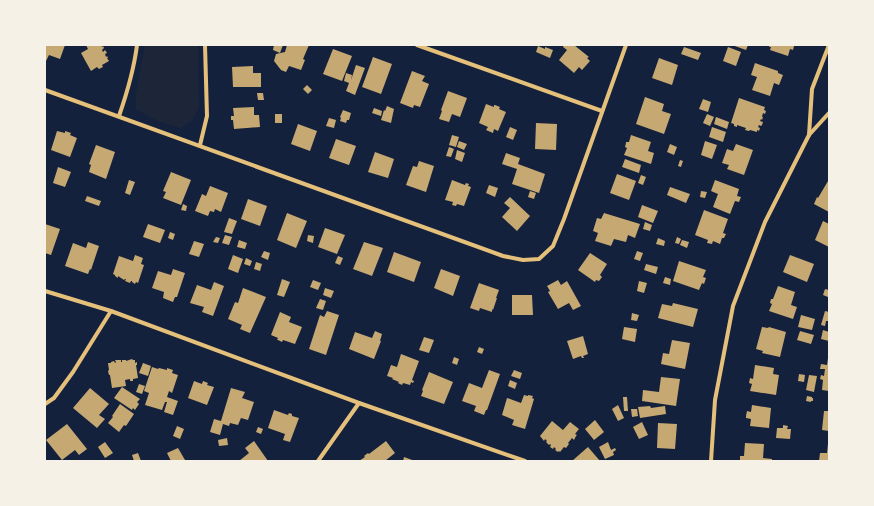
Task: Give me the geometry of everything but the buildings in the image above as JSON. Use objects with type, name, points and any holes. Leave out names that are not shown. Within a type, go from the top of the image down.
[{"type":"street","points":[[119,116],[135,62],[137,45]]},
{"type":"street","points":[[200,145],[207,116],[205,45]]},
{"type":"street","points":[[417,45],[602,111]]},
{"type":"street","points":[[45,90],[504,256],[523,260],[539,259],[553,246],[564,219],[626,45]]},
{"type":"street","points":[[809,135],[812,89],[829,46]]},
{"type":"street","points":[[712,461],[715,400],[733,306],[765,222],[809,135],[829,113]]},
{"type":"street","points":[[45,291],[111,311],[359,403],[525,461]]},
{"type":"street","points":[[45,404],[54,398],[73,372],[111,311]]},
{"type":"street","points":[[318,461],[359,403]]},
{"type":"shaded area","points":[[145,45],[198,45],[199,107],[192,121],[180,128],[158,121],[136,109],[136,94]]}]
